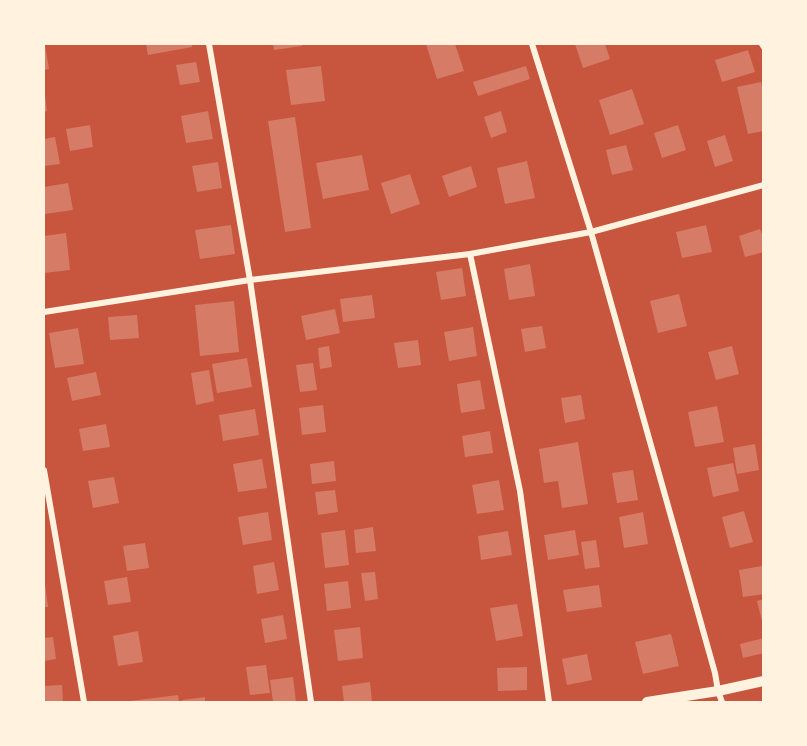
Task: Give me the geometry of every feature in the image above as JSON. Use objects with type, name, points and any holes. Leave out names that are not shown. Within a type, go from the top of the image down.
[{"type":"street","points":[[209,44],[250,280],[310,702]]},
{"type":"street","points":[[532,44],[591,232],[722,702]]},
{"type":"street","points":[[44,312],[250,280],[470,254],[591,232],[764,185]]},
{"type":"street","points":[[470,254],[520,491],[549,702]]},
{"type":"street","points":[[44,470],[84,702]]},
{"type":"street","points":[[647,702],[764,681]]},
{"type":"building","points":[[146,44],[192,44],[192,47],[148,55]]},
{"type":"building","points":[[273,44],[302,44],[302,46],[274,50]]},
{"type":"building","points":[[426,44],[455,44],[464,71],[437,79]]},
{"type":"building","points":[[575,44],[605,44],[610,59],[583,68]]},
{"type":"building","points":[[44,45],[49,69],[44,70]]},
{"type":"building","points":[[748,50],[755,72],[722,82],[715,60]]},
{"type":"building","points":[[196,62],[200,82],[180,85],[176,65]]},
{"type":"building","points":[[321,66],[325,101],[291,105],[286,70]]},
{"type":"building","points":[[526,66],[530,79],[478,96],[473,82]]},
{"type":"building","points":[[761,82],[764,95],[764,131],[748,134],[737,87]]},
{"type":"building","points":[[632,89],[644,124],[610,135],[599,100]]},
{"type":"building","points":[[44,95],[47,111],[44,112]]},
{"type":"building","points":[[208,111],[213,139],[186,143],[181,116]]},
{"type":"building","points":[[501,111],[507,132],[491,138],[484,117]]},
{"type":"building","points":[[295,117],[311,228],[285,232],[268,121]]},
{"type":"building","points":[[90,125],[93,147],[70,151],[66,129]]},
{"type":"building","points":[[678,125],[686,150],[662,158],[654,133]]},
{"type":"building","points":[[725,135],[733,161],[715,167],[707,141]]},
{"type":"building","points":[[55,137],[60,164],[44,166],[44,139]]},
{"type":"building","points":[[626,145],[633,170],[612,175],[606,150]]},
{"type":"building","points":[[362,155],[369,190],[323,199],[316,163]]},
{"type":"building","points":[[527,161],[535,198],[505,204],[497,168]]},
{"type":"building","points":[[218,162],[222,188],[197,192],[192,166]]},
{"type":"building","points":[[471,166],[477,187],[449,197],[442,176]]},
{"type":"building","points":[[410,174],[420,204],[391,214],[381,183]]},
{"type":"building","points":[[68,183],[73,210],[45,214],[44,187]]},
{"type":"building","points":[[231,225],[235,254],[200,259],[195,230]]},
{"type":"building","points":[[706,225],[712,252],[682,258],[676,232]]},
{"type":"building","points":[[760,229],[764,239],[764,252],[745,257],[739,236]]},
{"type":"building","points":[[66,233],[70,270],[44,273],[44,236]]},
{"type":"building","points":[[530,264],[535,296],[509,300],[504,269]]},
{"type":"building","points":[[462,268],[466,296],[441,300],[436,272]]},
{"type":"building","points":[[679,294],[687,326],[658,333],[650,301]]},
{"type":"building","points":[[372,295],[375,318],[343,322],[340,299]]},
{"type":"building","points":[[234,301],[239,352],[200,356],[195,305]]},
{"type":"building","points":[[335,309],[340,333],[306,340],[301,316]]},
{"type":"building","points":[[137,315],[139,338],[110,340],[108,317]]},
{"type":"building","points":[[542,326],[546,348],[525,352],[521,329]]},
{"type":"building","points":[[473,327],[477,356],[449,361],[444,332]]},
{"type":"building","points":[[78,328],[84,364],[55,368],[49,333]]},
{"type":"building","points":[[418,340],[421,365],[398,368],[394,343]]},
{"type":"building","points":[[329,346],[332,367],[320,369],[318,348]]},
{"type":"building","points":[[732,346],[739,374],[716,380],[708,352]]},
{"type":"building","points":[[247,358],[252,387],[217,393],[212,364]]},
{"type":"building","points":[[313,363],[317,390],[300,392],[296,365]]},
{"type":"building","points":[[209,370],[214,401],[196,405],[191,373]]},
{"type":"building","points":[[96,372],[101,395],[72,401],[67,378]]},
{"type":"building","points":[[480,380],[485,409],[461,413],[457,384]]},
{"type":"building","points":[[581,395],[585,419],[565,423],[561,398]]},
{"type":"building","points":[[323,405],[326,432],[302,435],[299,408]]},
{"type":"building","points":[[717,406],[724,442],[695,447],[688,412]]},
{"type":"building","points":[[255,409],[259,435],[223,441],[219,415]]},
{"type":"building","points":[[106,424],[110,447],[83,451],[79,429]]},
{"type":"building","points":[[490,431],[493,453],[465,457],[462,436]]},
{"type":"building","points":[[578,442],[588,504],[562,508],[558,481],[544,483],[539,449]]},
{"type":"building","points":[[755,444],[759,470],[737,474],[733,448]]},
{"type":"building","points":[[262,459],[267,488],[238,492],[233,464]]},
{"type":"building","points":[[334,461],[336,481],[312,484],[310,464]]},
{"type":"building","points":[[733,463],[739,491],[713,497],[707,468]]},
{"type":"building","points":[[633,470],[638,500],[617,503],[612,473]]},
{"type":"building","points":[[114,477],[119,503],[93,508],[88,481]]},
{"type":"building","points":[[499,480],[504,510],[477,514],[472,485]]},
{"type":"building","points":[[335,490],[338,512],[318,515],[315,492]]},
{"type":"building","points":[[744,511],[753,542],[730,548],[722,517]]},
{"type":"building","points":[[268,512],[272,540],[243,545],[238,517]]},
{"type":"building","points":[[643,512],[648,544],[624,548],[619,517]]},
{"type":"building","points":[[373,527],[376,551],[356,553],[354,530]]},
{"type":"building","points":[[345,530],[349,565],[325,568],[321,533]]},
{"type":"building","points":[[575,530],[579,555],[548,560],[544,535]]},
{"type":"building","points":[[508,531],[512,555],[481,560],[478,536]]},
{"type":"building","points":[[596,540],[600,567],[585,569],[581,542]]},
{"type":"building","points":[[145,543],[149,568],[127,571],[123,546]]},
{"type":"building","points":[[274,562],[279,590],[257,594],[253,566]]},
{"type":"building","points":[[762,566],[764,594],[743,597],[739,570]]},
{"type":"building","points":[[375,572],[378,599],[365,601],[361,573]]},
{"type":"building","points":[[127,577],[131,602],[108,605],[104,581]]},
{"type":"building","points":[[348,581],[351,608],[327,611],[324,584]]},
{"type":"building","points":[[45,584],[48,607],[44,607]]},
{"type":"building","points":[[599,585],[602,607],[567,612],[563,590]]},
{"type":"building","points":[[764,599],[764,625],[763,625],[757,601]]},
{"type":"building","points":[[517,604],[523,636],[496,641],[490,608]]},
{"type":"building","points":[[283,615],[287,639],[265,643],[261,619]]},
{"type":"building","points":[[360,627],[363,658],[338,661],[334,630]]},
{"type":"building","points":[[138,631],[143,662],[118,666],[113,636]]},
{"type":"building","points":[[671,634],[679,666],[643,674],[635,642]]},
{"type":"building","points":[[53,637],[56,659],[44,661],[44,638]]},
{"type":"building","points":[[764,638],[764,653],[743,658],[740,644]]},
{"type":"building","points":[[587,654],[592,680],[567,685],[562,659]]},
{"type":"building","points":[[266,665],[270,693],[250,695],[246,667]]},
{"type":"building","points":[[527,667],[527,690],[498,691],[497,668]]},
{"type":"building","points":[[293,677],[296,702],[273,702],[270,680]]},
{"type":"building","points":[[370,682],[372,702],[344,702],[342,686]]},
{"type":"building","points":[[62,685],[63,702],[44,702],[44,686]]},
{"type":"building","points":[[178,695],[179,702],[130,702],[130,701]]},
{"type":"building","points":[[205,697],[205,702],[182,702],[182,700]]}]
